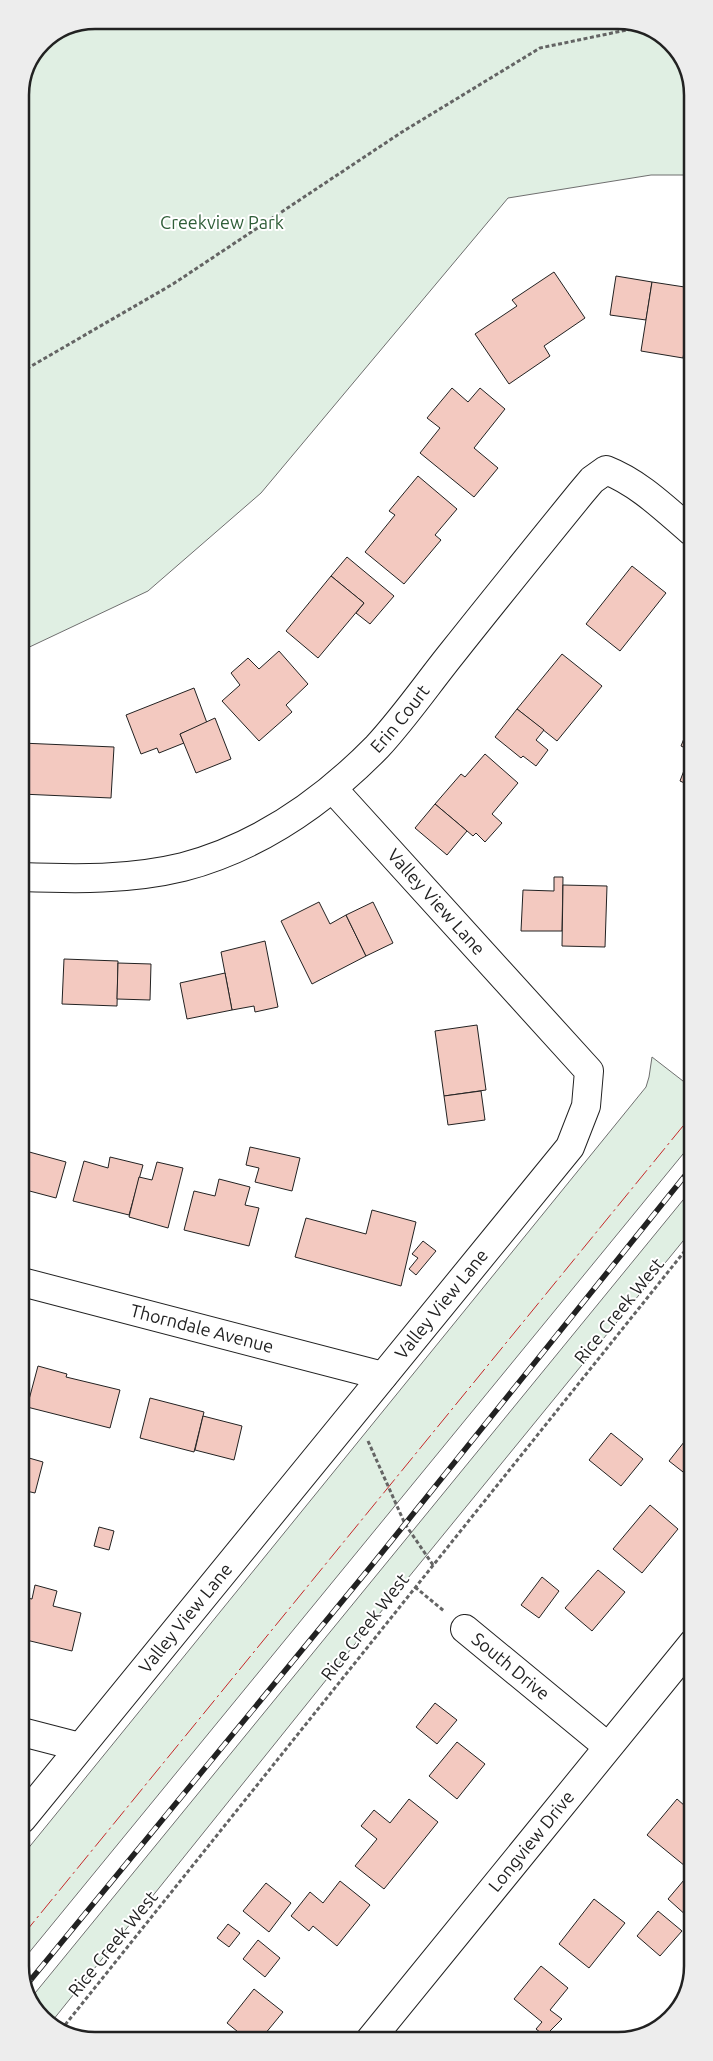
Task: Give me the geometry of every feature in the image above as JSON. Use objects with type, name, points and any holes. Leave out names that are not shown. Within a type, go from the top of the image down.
[{"type":"street","name":"Erin Court","points":[[29,877],[76,879],[128,877],[183,866],[246,844],[288,822],[333,789],[378,745],[581,493],[592,480],[606,470],[624,477],[684,524]]},
{"type":"street","name":"Valley View Lane","points":[[29,1810],[570,1147],[586,1106],[589,1071],[333,789]]},
{"type":"street","name":"Thorndale Avenue","points":[[29,1284],[383,1376]]},
{"type":"street","name":"South Drive","points":[[465,1630],[608,1746]]},
{"type":"street","name":"Longview Drive","points":[[376,2032],[684,1653]]},
{"type":"street","points":[[29,1734],[80,1747]]},
{"type":"path","points":[[29,367],[173,284],[402,132],[540,48],[628,30]]},
{"type":"path","name":"Rice Creek West","points":[[65,2025],[684,1252]]},
{"type":"path","points":[[355,1410],[405,1524],[432,1565]]},
{"type":"path","name":"South Drive","points":[[414,1587],[465,1630]]},
{"type":"green space","name":"Creekview Park","points":[[94,29],[623,29],[644,34],[662,45],[671,54],[679,69],[684,86],[684,175],[651,175],[508,198],[261,493],[148,591],[29,647],[29,94],[34,69],[48,48],[69,34]]},
{"type":"green space","points":[[652,1057],[684,1082],[684,1153],[29,1953],[29,1847],[646,1087]]},
{"type":"green space","points":[[684,1199],[684,1240],[408,1578],[54,2019],[45,2010],[35,1993]]},
{"type":"building","points":[[554,272],[585,318],[544,346],[550,356],[509,384],[475,334],[517,306],[512,300]]},
{"type":"building","points":[[616,276],[652,282],[646,320],[610,315]]},
{"type":"building","points":[[652,282],[684,287],[683,358],[641,351]]},
{"type":"building","points":[[452,388],[468,402],[480,388],[505,409],[474,448],[498,468],[474,497],[420,453],[440,428],[427,418]]},
{"type":"building","points":[[418,476],[457,509],[435,535],[441,540],[404,584],[365,552],[395,515],[389,511]]},
{"type":"building","points":[[347,557],[394,596],[370,624],[356,613],[364,603],[331,576]]},
{"type":"building","points":[[632,566],[666,593],[620,651],[586,624]]},
{"type":"building","points":[[331,576],[364,603],[318,658],[286,631]]},
{"type":"building","points":[[279,651],[308,684],[286,705],[292,712],[259,741],[222,701],[240,685],[231,673],[248,658],[259,669]]},
{"type":"building","points":[[562,654],[602,686],[557,741],[517,709]]},
{"type":"building","points":[[194,688],[207,723],[180,734],[184,743],[159,753],[157,748],[141,754],[126,715]]},
{"type":"building","points":[[517,709],[544,730],[536,740],[548,750],[536,766],[523,756],[521,758],[495,737]]},
{"type":"building","points":[[215,718],[231,759],[196,773],[180,734]]},
{"type":"building","points":[[29,743],[114,747],[111,798],[29,794]]},
{"type":"building","points":[[485,754],[518,783],[492,814],[502,823],[485,842],[476,833],[473,836],[435,804],[461,774],[465,777]]},
{"type":"building","points":[[684,770],[684,783],[680,781]]},
{"type":"building","points":[[435,804],[467,831],[447,855],[415,828]]},
{"type":"building","points":[[554,877],[563,877],[562,931],[521,931],[523,890],[554,891]]},
{"type":"building","points":[[563,885],[607,886],[605,947],[562,946]]},
{"type":"building","points":[[319,902],[330,924],[346,915],[366,956],[312,984],[281,921]]},
{"type":"building","points":[[373,902],[393,943],[366,956],[346,915]]},
{"type":"building","points":[[265,941],[278,1007],[255,1012],[254,1006],[232,1010],[221,952]]},
{"type":"building","points":[[64,959],[118,961],[117,1006],[62,1004]]},
{"type":"building","points":[[118,963],[151,964],[150,1000],[117,999]]},
{"type":"building","points":[[225,973],[232,1010],[187,1019],[180,983]]},
{"type":"building","points":[[477,1025],[486,1090],[444,1096],[435,1031]]},
{"type":"building","points":[[481,1091],[485,1120],[448,1125],[444,1096]]},
{"type":"building","points":[[250,1147],[300,1158],[292,1191],[255,1182],[259,1168],[246,1165]]},
{"type":"building","points":[[29,1152],[66,1162],[56,1198],[29,1191]]},
{"type":"building","points":[[110,1157],[143,1165],[129,1215],[73,1201],[84,1161],[108,1168]]},
{"type":"building","points":[[157,1162],[183,1168],[168,1228],[129,1217],[139,1177],[152,1180]]},
{"type":"building","points":[[219,1179],[250,1187],[245,1205],[259,1208],[249,1246],[184,1230],[194,1191],[215,1196]]},
{"type":"building","points":[[372,1210],[416,1222],[401,1286],[295,1257],[306,1218],[366,1234]]},
{"type":"building","points":[[423,1241],[436,1251],[416,1275],[409,1269],[418,1258],[412,1254]]},
{"type":"building","points":[[38,1366],[67,1374],[66,1377],[120,1390],[110,1428],[29,1408],[29,1400]]},
{"type":"building","points":[[150,1398],[204,1412],[194,1452],[140,1438]]},
{"type":"building","points":[[203,1416],[242,1426],[234,1460],[195,1450]]},
{"type":"building","points":[[611,1433],[643,1459],[621,1486],[589,1460]]},
{"type":"building","points":[[684,1442],[684,1473],[669,1461]]},
{"type":"building","points":[[29,1458],[43,1462],[35,1493],[29,1492]]},
{"type":"building","points":[[650,1505],[678,1529],[642,1573],[613,1549]]},
{"type":"building","points":[[99,1527],[114,1531],[109,1550],[94,1546]]},
{"type":"building","points":[[598,1570],[625,1592],[592,1631],[565,1608]]},
{"type":"building","points":[[542,1577],[559,1591],[539,1618],[521,1605]]},
{"type":"building","points":[[35,1585],[57,1591],[53,1606],[81,1613],[72,1651],[29,1641],[29,1598],[32,1599]]},
{"type":"building","points":[[435,1703],[457,1720],[437,1744],[416,1727]]},
{"type":"building","points":[[457,1742],[485,1764],[457,1799],[429,1776]]},
{"type":"building","points":[[409,1799],[438,1822],[384,1889],[355,1866],[377,1839],[361,1826],[374,1810],[390,1823]]},
{"type":"building","points":[[677,1799],[684,1805],[684,1865],[647,1835]]},
{"type":"building","points":[[684,1880],[684,1913],[668,1899]]},
{"type":"building","points":[[340,1881],[370,1905],[337,1946],[313,1926],[309,1931],[291,1916],[310,1892],[323,1903]]},
{"type":"building","points":[[266,1883],[291,1903],[269,1932],[243,1911]]},
{"type":"building","points":[[594,1899],[625,1923],[589,1968],[559,1944]]},
{"type":"building","points":[[658,1911],[682,1931],[660,1956],[637,1936]]},
{"type":"building","points":[[228,1924],[240,1933],[229,1947],[217,1938]]},
{"type":"building","points":[[258,1940],[280,1958],[265,1977],[243,1959]]},
{"type":"building","points":[[541,1966],[568,1988],[550,2010],[562,2019],[549,2032],[540,2032],[536,2029],[542,2022],[514,1999]]},
{"type":"building","points":[[254,1989],[283,2012],[267,2032],[238,2032],[227,2023]]},
{"type":"railway","points":[[30,1980],[372,1565],[684,1177]]},
{"type":"power","points":[[29,1928],[684,1125]]}]
